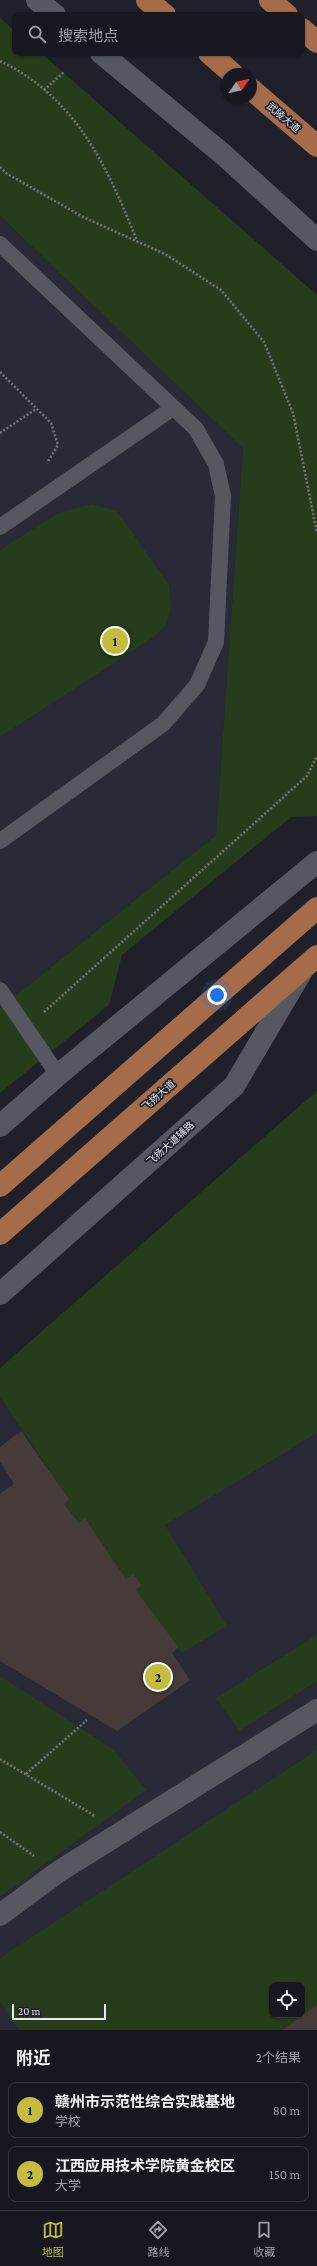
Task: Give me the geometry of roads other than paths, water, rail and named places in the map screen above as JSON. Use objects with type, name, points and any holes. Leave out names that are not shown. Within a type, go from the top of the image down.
[{"type":"main road","points":[[147,0],[161,12]]},
{"type":"main road","points":[[270,0],[284,12]]},
{"type":"main road","points":[[305,32],[317,42]]},
{"type":"main road","points":[[213,56],[227,68]]},
{"type":"main road","name":"武陵大道","points":[[257,94],[317,146]]},
{"type":"main road","points":[[0,1186],[317,908]]},
{"type":"main road","name":"飞扬大道","points":[[0,1234],[312,960]]},
{"type":"street","points":[[37,0],[51,12]]},
{"type":"street","points":[[105,56],[225,156],[317,240]]},
{"type":"street","points":[[0,1126],[58,1075],[317,862]]},
{"type":"street","name":"飞扬大道辅路","points":[[0,1294],[234,1086],[312,960]]},
{"type":"street","points":[[0,1915],[58,1872],[317,1710]]},
{"type":"lane","points":[[0,244],[196,429],[216,464],[223,496],[216,642],[197,685],[163,724],[0,841]]},
{"type":"lane","points":[[0,527],[173,408]]},
{"type":"lane","points":[[0,990],[58,1075]]},
{"type":"place","name":"赣州市示范性综合实践基地","points":[[115,641]]},
{"type":"place","name":"江西应用技术学院黄金校区","points":[[158,1677]]}]
